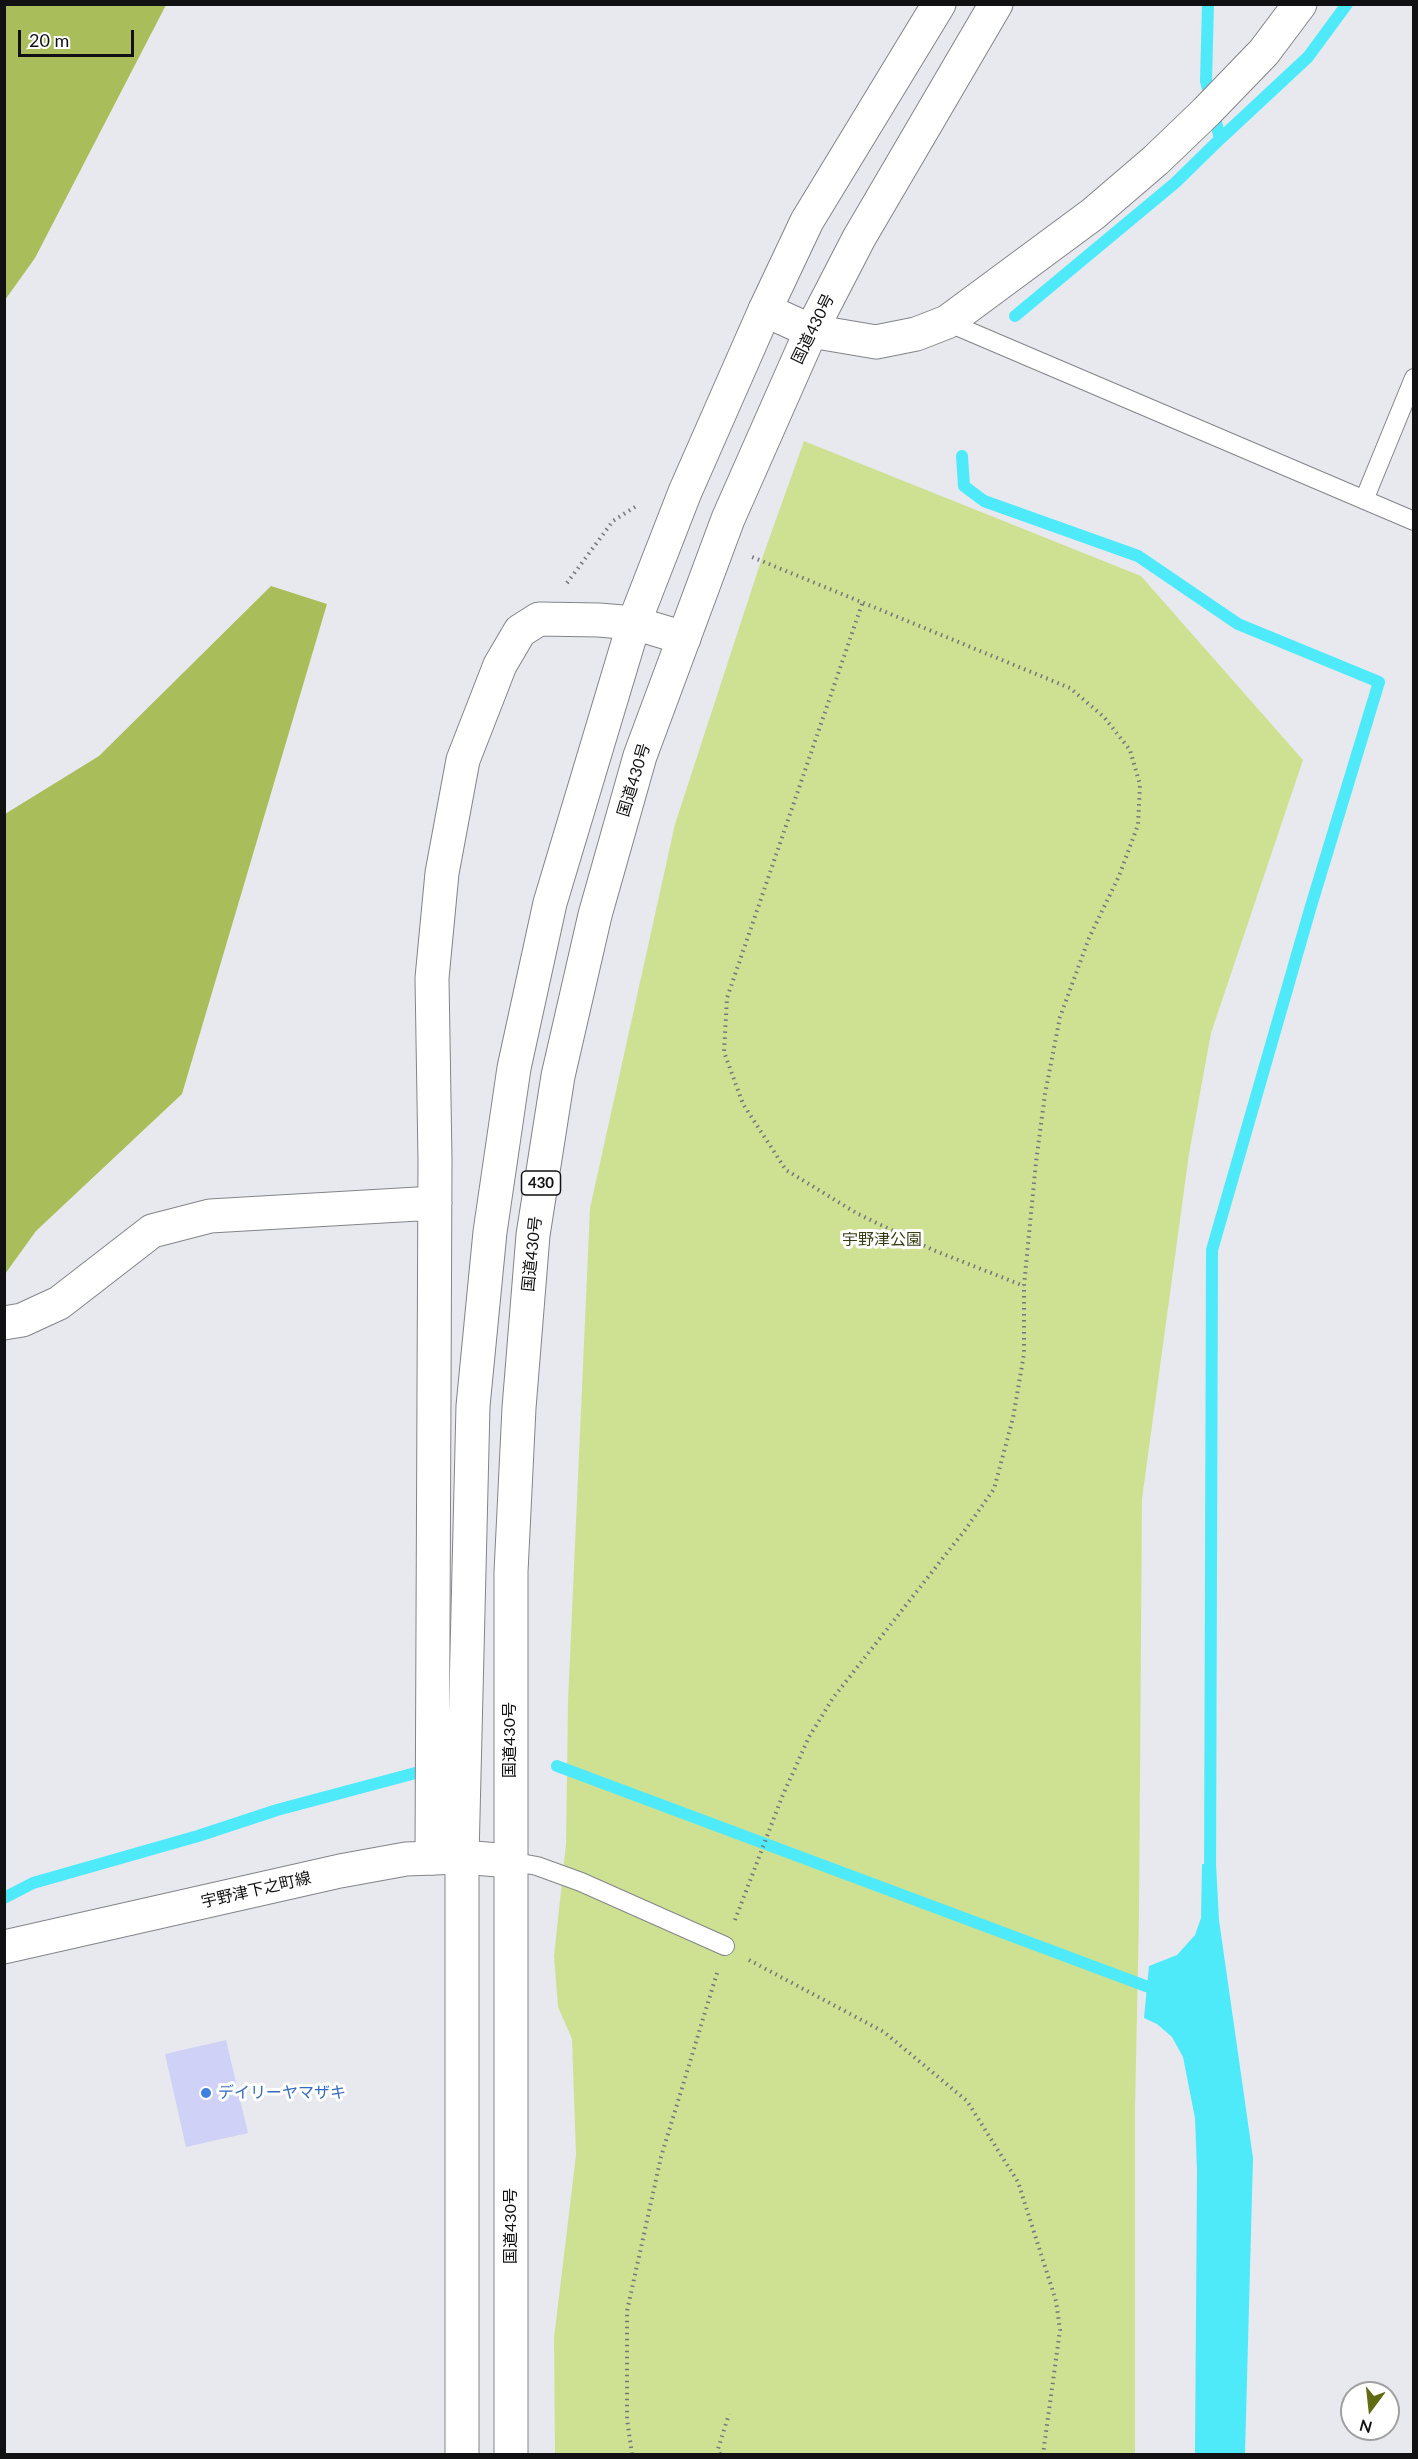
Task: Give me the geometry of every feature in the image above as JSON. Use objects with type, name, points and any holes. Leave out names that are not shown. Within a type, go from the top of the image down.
[{"type":"main road","name":"430","points":[[462,2454],[447,1858],[465,1738],[473,1407],[490,1232],[512,1079],[550,903],[634,623],[685,492],[807,221],[939,4]]},
{"type":"main road","name":"国道430号","points":[[511,2454],[511,1572],[519,1408],[533,1235],[558,1076],[595,915],[640,756],[728,519],[811,331],[859,238],[996,4]]},
{"type":"main road","points":[[765,310],[811,331],[876,342],[916,334],[947,322],[1093,214],[1156,160],[1264,52],[1300,4]]},
{"type":"main road","points":[[447,1858],[431,1739],[435,1203],[432,978],[442,873],[463,760],[500,665],[520,631],[539,619],[634,623],[684,638]]},
{"type":"main road","points":[[4,1323],[22,1320],[59,1303],[152,1231],[210,1216],[435,1203]]},
{"type":"main road","points":[[431,1739],[465,1738]]},
{"type":"main road","name":"宇野津下之町線","points":[[4,1947],[340,1871],[406,1859],[510,1861]]},
{"type":"lane","points":[[947,322],[1413,521]]},
{"type":"lane","points":[[1364,500],[1413,378]]},
{"type":"lane","points":[[510,1861],[537,1866],[581,1882],[725,1946]]},
{"type":"path","points":[[539,619],[613,521],[638,505]]},
{"type":"path","points":[[733,1928],[782,1797],[809,1737],[833,1698],[965,1530],[994,1489],[1013,1418],[1024,1354],[1024,1286],[1045,1094],[1060,1017],[1089,938],[1119,876],[1138,825],[1140,785],[1130,750],[1104,717],[1070,688],[752,557]]},
{"type":"path","points":[[862,604],[727,998],[724,1052],[743,1104],[786,1170],[858,1214],[933,1250],[1024,1286]]},
{"type":"path","points":[[632,2454],[627,2419],[627,2311],[661,2157],[725,1946],[884,2031],[967,2101],[1018,2182],[1056,2301],[1060,2330],[1043,2454]]},
{"type":"path","points":[[720,2454],[718,2450],[729,2414]]},
{"type":"green space","points":[[5,4],[166,5],[35,258],[5,300]]},
{"type":"green space","name":"宇野津公園","points":[[804,441],[1141,576],[1303,760],[1211,1033],[1189,1154],[1142,1499],[1135,2110],[1135,2454],[555,2454],[554,2338],[576,2155],[572,2039],[558,2007],[554,1956],[566,1844],[568,1701],[590,1208],[675,824],[758,570]]},
{"type":"green space","points":[[271,586],[327,604],[182,1094],[36,1231],[5,1274],[5,814],[99,756]]},
{"type":"water","points":[[1202,1864],[1216,1864],[1219,1920],[1253,2158],[1245,2454],[1195,2454],[1197,2171],[1195,2118],[1183,2057],[1172,2037],[1157,2024],[1144,2018],[1149,1966],[1177,1955],[1195,1935],[1201,1918]]},
{"type":"building","name":"デイリーヤマザキ","points":[[226,2040],[248,2133],[186,2147],[165,2054]]},
{"type":"waterway","points":[[1015,316],[1175,183],[1220,139],[1206,81],[1208,4]]},
{"type":"waterway","points":[[1220,139],[1308,57],[1347,4]]},
{"type":"waterway","points":[[962,456],[964,486],[984,501],[1138,556],[1238,624],[1379,682],[1311,906],[1212,1250],[1210,1880]]},
{"type":"waterway","points":[[557,1766],[1151,1988],[1160,1994]]},
{"type":"waterway","points":[[4,1898],[33,1883],[198,1836],[277,1810],[423,1771]]},
{"type":"place","name":"デイリーヤマザキ","points":[[206,2093]]}]
